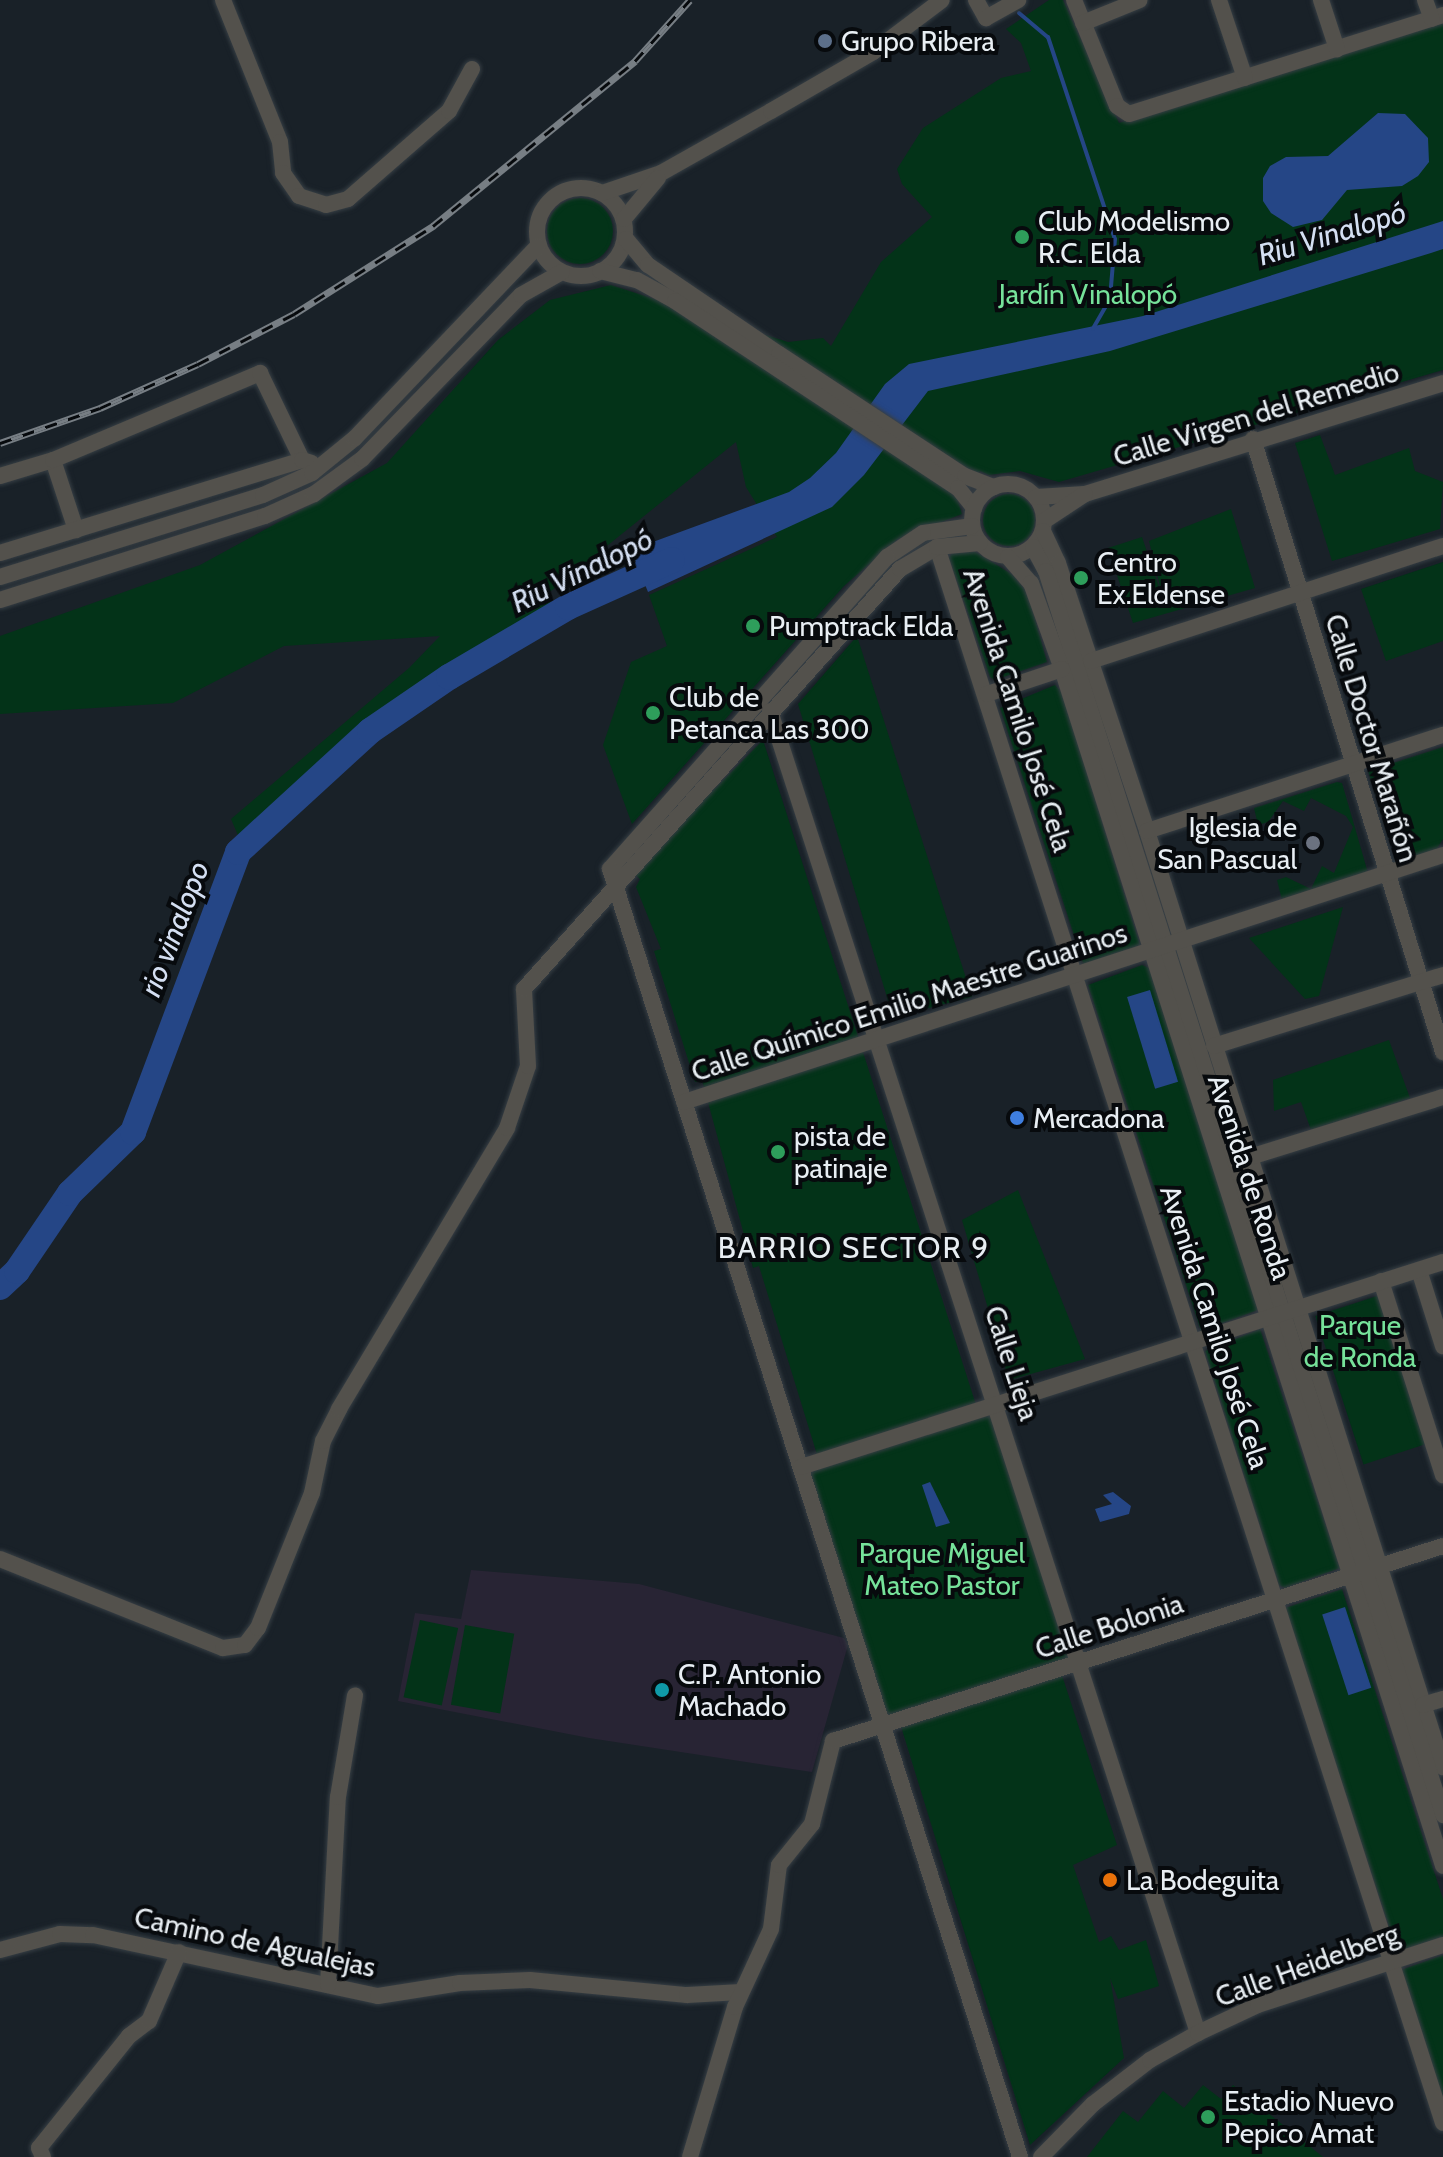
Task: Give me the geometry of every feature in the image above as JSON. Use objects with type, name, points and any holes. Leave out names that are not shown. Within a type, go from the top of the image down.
[{"type":"street","points":[[223,0],[280,142],[283,173],[299,196],[326,205],[348,199],[449,111],[472,69]]},
{"type":"street","points":[[562,272],[538,246],[538,219],[553,197],[578,188],[602,193],[661,173],[859,61],[942,0]]},
{"type":"street","points":[[976,0],[986,18],[1018,0]]},
{"type":"street","points":[[1074,0],[1117,106],[1129,114],[1438,17],[1425,0]]},
{"type":"street","points":[[1083,23],[1140,0]]},
{"type":"street","points":[[1219,0],[1245,78]]},
{"type":"street","points":[[1321,0],[1337,49]]},
{"type":"street","points":[[624,219],[661,173]]},
{"type":"street","points":[[600,271],[615,259],[626,239],[624,219],[602,193]]},
{"type":"street","points":[[626,239],[648,265],[777,361]]},
{"type":"street","points":[[0,577],[280,489],[323,466],[538,246]]},
{"type":"street","points":[[0,600],[265,516],[314,494],[362,459],[521,295],[562,272],[600,271],[655,290],[777,361],[962,482],[994,487],[1012,484],[1036,497],[1044,526],[1033,547],[1008,557],[980,543],[937,547],[900,569],[524,989],[528,1066],[507,1128],[334,1419],[323,1441],[312,1493],[258,1628],[245,1645],[223,1648],[0,1559]]},
{"type":"street","points":[[0,476],[53,460],[260,373],[302,460]]},
{"type":"street","name":"Calle Virgen del Remedio","points":[[1036,497],[1085,494],[1253,439],[1443,383]]},
{"type":"street","name":"Calle Doctor Marañón","points":[[1253,439],[1443,1052]]},
{"type":"street","points":[[53,460],[76,530]]},
{"type":"street","points":[[0,553],[302,460],[323,466]]},
{"type":"street","points":[[962,482],[974,508],[972,526],[980,543]]},
{"type":"street","points":[[974,508],[994,487]]},
{"type":"street","name":"Calle Virgen del Remedio","points":[[1044,526],[1085,494]]},
{"type":"street","points":[[972,526],[923,533],[887,557],[610,869],[1020,2157]]},
{"type":"street","name":"Avenida de Ronda","points":[[1044,526],[1147,831],[1166,948],[1214,1046],[1250,1157],[1443,1866]]},
{"type":"street","points":[[1091,661],[1443,546]]},
{"type":"street","name":"Avenida Camilo José Cela","points":[[937,547],[987,694],[1443,2123]]},
{"type":"street","name":"Avenida de Ronda","points":[[1033,547],[1046,571],[1166,948],[1268,1317],[1364,1571],[1443,1815]]},
{"type":"street","name":"Avenida de Ronda","points":[[1008,557],[1031,583],[1166,948],[1291,1310]]},
{"type":"street","points":[[987,694],[1062,669]]},
{"type":"street","name":"Calle Lieja","points":[[770,711],[998,1402],[1198,2033]]},
{"type":"street","points":[[1147,831],[1443,735]]},
{"type":"street","name":"Calle Químico Emilio Maestre Guarinos","points":[[684,1102],[1166,948],[1443,855]]},
{"type":"street","points":[[1214,1046],[1443,975]]},
{"type":"street","points":[[1250,1157],[1443,1097]]},
{"type":"street","points":[[801,1467],[1443,1262]]},
{"type":"street","points":[[1419,1270],[1443,1346]]},
{"type":"street","points":[[1381,1281],[1443,1475]]},
{"type":"street","name":"Calle Bolonia","points":[[741,1992],[771,1929],[779,1865],[812,1824],[833,1741],[1443,1546]]},
{"type":"street","name":"Avenida de Ronda","points":[[1364,1571],[1423,1705],[1443,1767]]},
{"type":"street","points":[[328,1985],[338,1797],[355,1695]]},
{"type":"street","points":[[1423,1705],[1443,1699]]},
{"type":"street","name":"Camino de Agualejas","points":[[0,1950],[60,1934],[179,1952],[378,1996],[530,1980],[687,1995],[741,1992]]},
{"type":"street","name":"Calle Heidelberg","points":[[1041,2157],[1093,2104],[1150,2060],[1198,2033],[1258,2005],[1443,1945]]},
{"type":"street","points":[[43,2157],[39,2148],[129,2036],[149,2021],[179,1952]]},
{"type":"street","points":[[690,2157],[741,1992]]},
{"type":"shaded area","points":[[471,1570],[639,1584],[844,1638],[848,1645],[812,1772],[589,1738],[398,1701],[415,1613],[461,1619]]},
{"type":"green space","name":"Jardín Vinalopó","points":[[1049,0],[1063,0],[1119,123],[1443,22],[1443,370],[1059,482],[1020,471],[989,475],[980,471],[958,501],[962,514],[898,539],[844,586],[632,824],[603,745],[631,662],[667,646],[649,595],[777,537],[746,487],[736,442],[546,595],[555,608],[384,714],[240,840],[231,819],[409,668],[440,636],[284,646],[173,703],[0,714],[0,636],[200,565],[387,463],[498,340],[550,300],[611,285],[788,342],[823,338],[831,346],[881,262],[932,217],[902,184],[897,169],[923,128],[1001,78],[1031,71],[1021,43],[1006,29]]},
{"type":"green space","points":[[580,198],[603,208],[613,231],[603,254],[580,264],[557,254],[547,231],[557,208]]},
{"type":"green space","points":[[1320,435],[1335,475],[1409,448],[1415,471],[1443,482],[1440,529],[1332,561],[1295,443]]},
{"type":"green space","points":[[1009,494],[1027,502],[1035,520],[1027,538],[1009,546],[991,538],[983,520],[991,502]]},
{"type":"green space","points":[[1231,509],[1255,588],[1133,623],[1108,548],[1142,537],[1163,599],[1149,541]]},
{"type":"green space","points":[[974,551],[1013,575],[1028,594],[1047,662],[995,680],[990,677],[949,558],[952,553]]},
{"type":"green space","points":[[1443,562],[1443,641],[1386,661],[1361,589]]},
{"type":"green space","points":[[857,636],[972,997],[893,1017],[798,704]]},
{"type":"green space","points":[[1055,685],[1062,693],[1140,945],[1084,966],[1000,708]]},
{"type":"green space","name":"Parque Miguel Mateo Pastor","points":[[763,740],[977,1408],[998,1402],[1081,1662],[1060,1669],[1117,1845],[1073,1865],[1099,1942],[1111,1936],[1119,1950],[1146,1940],[1159,1986],[1118,1999],[1110,1978],[1124,2058],[1030,2145],[899,1720],[883,1724],[801,1467],[819,1461],[759,1266],[753,1268],[702,1080],[695,1082],[654,951],[661,949],[636,887],[640,879],[632,872]]},
{"type":"green space","points":[[1443,747],[1443,839],[1436,850],[1399,863],[1368,771]]},
{"type":"green space","points":[[1342,783],[1368,873],[1282,900],[1277,880],[1286,877],[1311,889],[1322,866],[1334,873],[1353,827],[1346,816],[1311,798],[1304,811],[1283,801],[1268,822],[1258,825],[1254,808]]},
{"type":"green space","points":[[1343,907],[1319,996],[1305,999],[1249,938]]},
{"type":"green space","points":[[1142,965],[1149,968],[1258,1310],[1201,1331],[1088,985]]},
{"type":"green space","points":[[1389,1040],[1410,1098],[1311,1130],[1301,1102],[1274,1111],[1273,1080]]},
{"type":"green space","points":[[1018,1190],[1085,1359],[1009,1380],[962,1220]]},
{"type":"green space","name":"Parque de Ronda","points":[[1380,1295],[1428,1443],[1364,1464],[1315,1316]]},
{"type":"green space","points":[[1260,1329],[1340,1568],[1285,1588],[1279,1585],[1205,1351]]},
{"type":"green space","points":[[1342,1589],[1443,1899],[1443,1939],[1397,1951],[1285,1608]]},
{"type":"green space","points":[[420,1620],[458,1628],[442,1705],[404,1697]]},
{"type":"green space","points":[[465,1625],[514,1634],[500,1713],[451,1705]]},
{"type":"green space","points":[[1443,1955],[1443,2102],[1401,1970]]},
{"type":"green space","name":"Estadio Nuevo Pepico Amat","points":[[1203,2085],[1221,2099],[1233,2085],[1323,2157],[1087,2157],[1123,2111],[1138,2122],[1163,2091],[1184,2108]]},
{"type":"water","points":[[1378,113],[1405,114],[1428,138],[1429,162],[1418,176],[1402,186],[1347,190],[1322,220],[1293,227],[1271,213],[1263,201],[1263,178],[1270,166],[1286,157],[1328,156]]},
{"type":"water","points":[[1443,221],[1443,249],[1431,253],[1110,351],[928,391],[864,475],[832,507],[648,592],[631,550],[789,492],[810,478],[836,453],[885,384],[909,364],[1143,316]]},
{"type":"water","points":[[1150,990],[1178,1082],[1155,1089],[1127,997]]},
{"type":"water","points":[[930,1482],[950,1523],[936,1527],[922,1485]]},
{"type":"water","points":[[1113,1492],[1131,1506],[1129,1514],[1100,1522],[1095,1509],[1112,1504],[1103,1495]]},
{"type":"water","points":[[1345,1607],[1371,1688],[1348,1695],[1322,1614]]},
{"type":"waterway","points":[[1019,13],[1048,37],[1115,239],[1110,299],[1093,329]]},
{"type":"waterway","name":"Riu Vinalopó","points":[[0,1287],[17,1271],[70,1193],[133,1132],[238,852],[370,731],[449,677],[568,607],[672,560]]},
{"type":"railway","points":[[0,443],[100,408],[198,364],[294,314],[433,226],[635,61],[690,0]]},
{"type":"place","name":"Grupo Ribera","points":[[825,41]]},
{"type":"place","name":"Club Modelismo R.C. Elda","points":[[1022,237]]},
{"type":"place","name":"Centro Ex.Eldense","points":[[1081,578]]},
{"type":"place","name":"Pumptrack Elda","points":[[753,626]]},
{"type":"place","name":"Club de Petanca Las 300","points":[[653,713]]},
{"type":"place","name":"Iglesia de San Pascual","points":[[1313,843]]},
{"type":"place","name":"Mercadona","points":[[1017,1118]]},
{"type":"place","name":"pista de patinaje","points":[[778,1152]]},
{"type":"place","name":"C.P. Antonio Machado","points":[[662,1690]]},
{"type":"place","name":"La Bodeguita","points":[[1110,1880]]},
{"type":"place","name":"Estadio Nuevo Pepico Amat","points":[[1208,2117]]},
{"type":"district","name":"BARRIO SECTOR 9","points":[[854,1248]]},
{"type":"water label","name":"rio vinalopo","points":[[175,929]]}]
